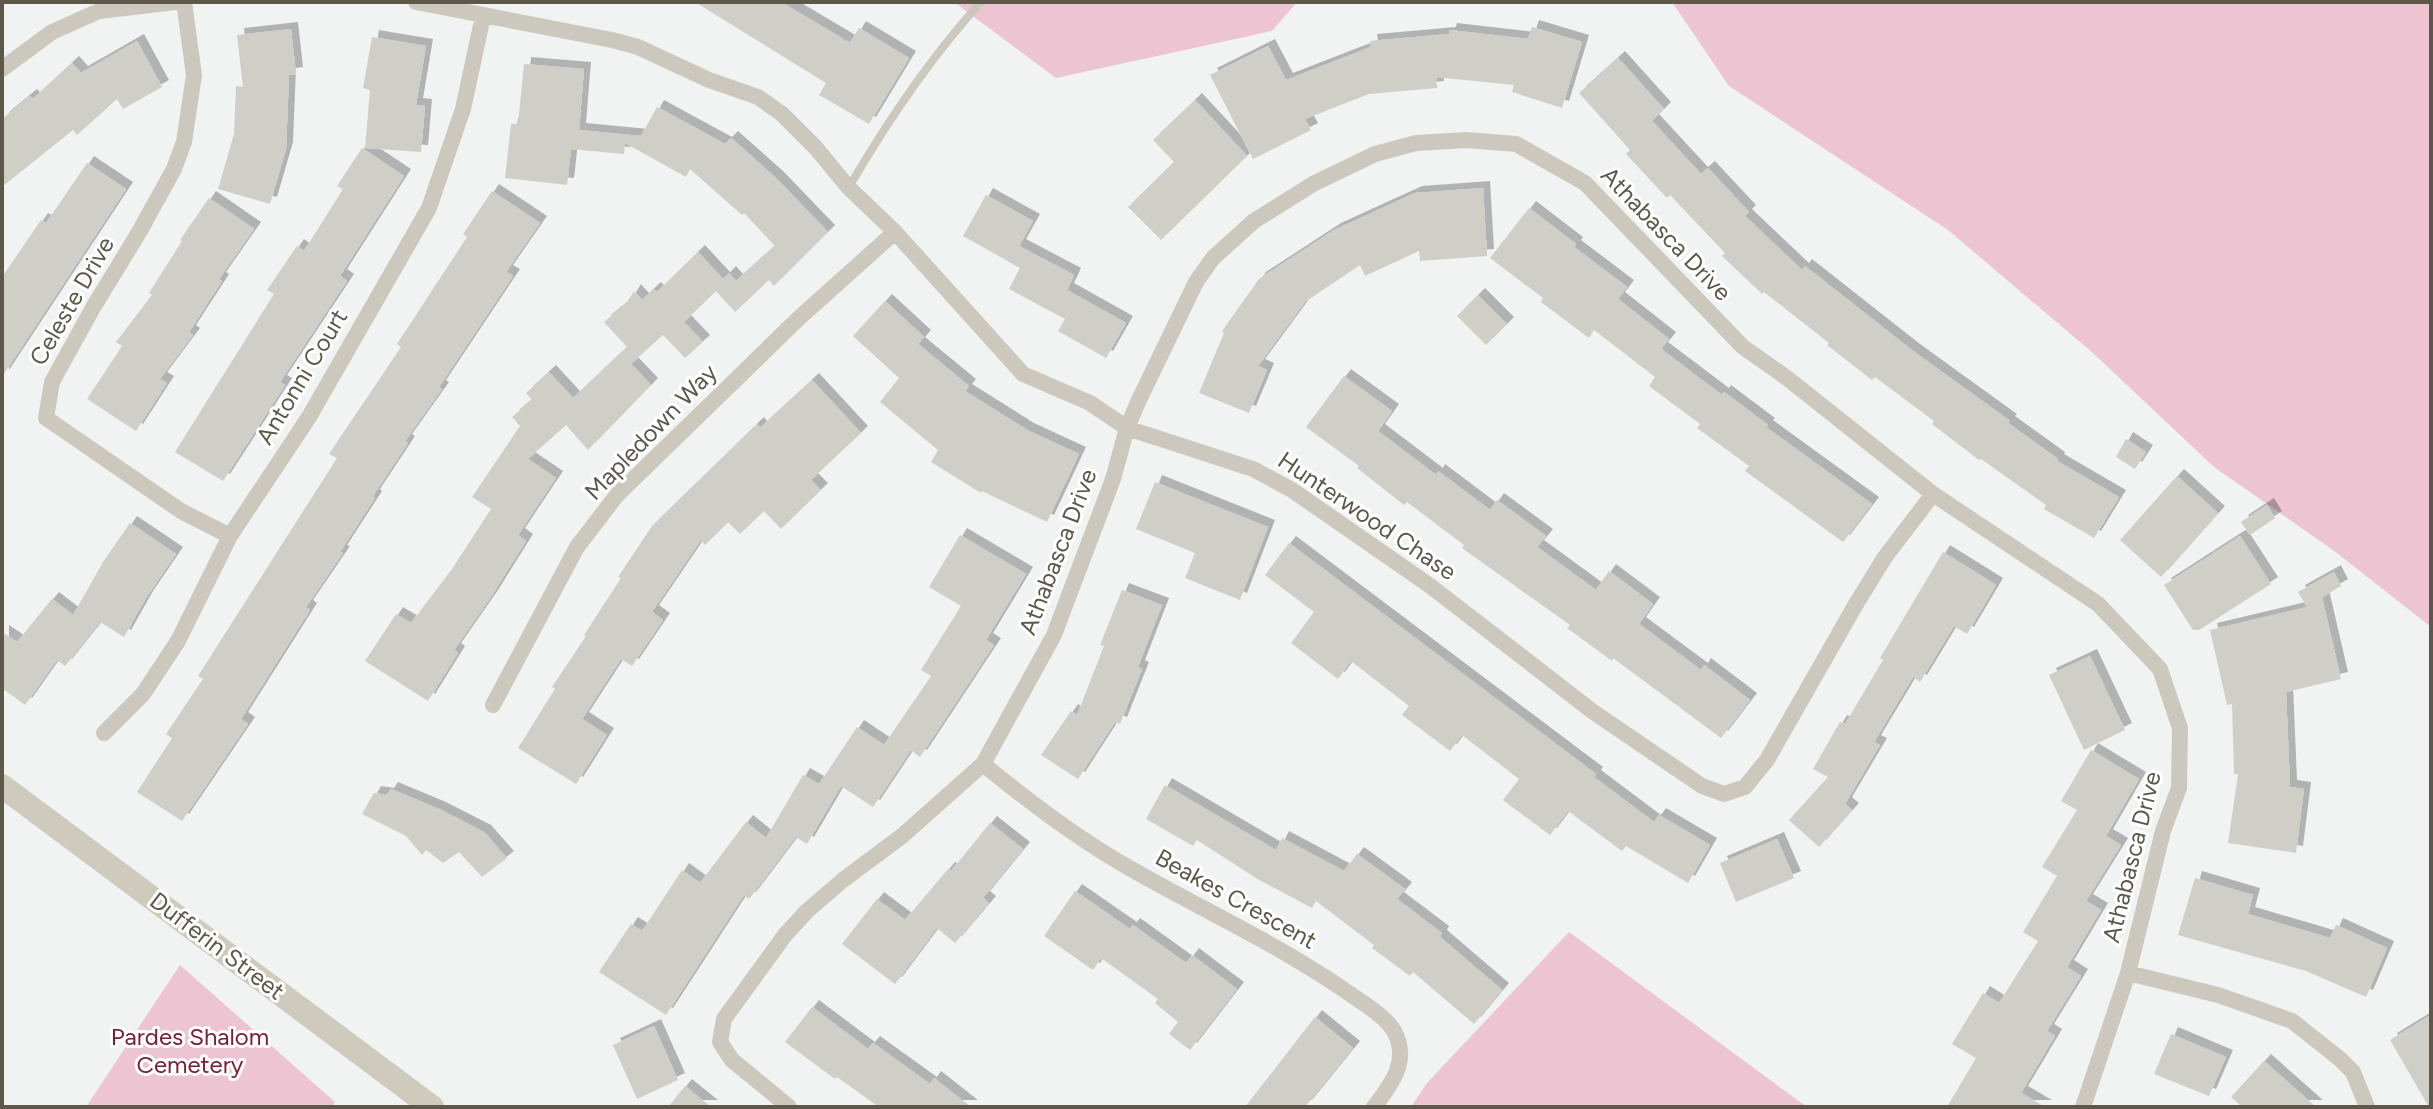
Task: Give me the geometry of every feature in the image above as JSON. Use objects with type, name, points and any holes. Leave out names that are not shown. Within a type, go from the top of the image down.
[{"type":"main road","name":"Dufferin Street","points":[[2,786],[432,1107]]},
{"type":"street","points":[[2,69],[52,32],[99,11],[176,2]]},
{"type":"street","name":"Celeste Drive","points":[[184,2],[194,75],[184,142],[174,169],[153,208],[52,382],[46,418],[181,511],[230,536]]},
{"type":"street","name":"Hunterwood Chase","points":[[416,2],[638,47],[709,80],[758,97],[782,114],[816,148],[848,187],[895,232],[1023,374],[1090,403],[1127,428],[1253,469],[1292,490],[1429,585],[1592,711],[1702,786],[1724,794],[1745,787],[1767,760],[1885,557],[1933,494]]},
{"type":"street","name":"Antonni Court","points":[[104,733],[143,694],[178,641],[230,536],[309,417],[429,208],[463,109],[483,16]]},
{"type":"street","name":"Athabasca Drive","points":[[789,1107],[732,1060],[720,1042],[724,1019],[785,935],[807,911],[902,836],[983,764],[1054,635],[1113,479],[1127,428],[1196,282],[1213,258],[1254,221],[1313,184],[1375,154],[1416,143],[1467,140],[1516,144],[1585,183],[1743,347],[1787,378],[1933,494],[2098,604],[2160,669],[2180,728],[2179,788],[2163,831],[2128,973],[2083,1107]]},
{"type":"street","name":"Mapledown Way","points":[[493,705],[577,547],[617,495],[799,318],[895,232]]},
{"type":"street","name":"Beakes Crescent","points":[[983,764],[1086,842],[1306,963],[1393,1028],[1401,1050],[1397,1073],[1374,1107]]},
{"type":"street","points":[[2128,973],[2218,995],[2292,1021],[2353,1072],[2367,1107]]},
{"type":"lane","points":[[848,187],[949,36],[981,2]]},
{"type":"green space","points":[[954,2],[1297,2],[1272,31],[1056,78]]},
{"type":"green space","points":[[1672,2],[2431,2],[2431,627],[2333,550],[2214,467],[2093,353],[1948,230],[1729,86]]},
{"type":"green space","points":[[1569,932],[1807,1107],[1411,1107],[1427,1083]]},
{"type":"green space","name":"Pardes Shalom Cemetery","points":[[180,965],[335,1102],[332,1107],[86,1107]]},
{"type":"building","points":[[695,2],[781,2],[850,43],[859,28],[909,58],[869,124],[819,95],[826,83]]},
{"type":"building","points":[[1532,27],[1582,42],[1562,108],[1512,92],[1514,85],[1436,77],[1437,88],[1369,94],[1305,119],[1311,130],[1253,159],[1210,75],[1268,46],[1286,80],[1371,47],[1370,41],[1449,34],[1450,30],[1528,39]]},
{"type":"building","points":[[291,29],[296,74],[289,75],[286,149],[270,204],[218,189],[234,134],[236,86],[243,87],[237,35]]},
{"type":"building","points":[[372,37],[426,46],[416,105],[425,106],[421,152],[365,148],[370,90],[363,88]]},
{"type":"building","points":[[137,41],[162,87],[123,109],[117,99],[77,135],[73,130],[2,187],[2,119],[30,96],[33,99],[72,63],[81,73]]},
{"type":"building","points":[[1618,58],[1664,109],[1652,121],[1701,174],[1708,168],[1749,212],[1745,216],[1802,270],[1805,266],[1913,351],[2010,421],[2008,423],[2057,461],[2119,497],[2094,538],[2044,509],[2046,505],[1979,460],[1932,424],[1934,421],[1875,377],[1872,380],[1764,292],[1762,294],[1722,256],[1725,253],[1626,154],[1630,150],[1579,93]]},
{"type":"building","points":[[524,64],[584,69],[579,130],[641,136],[657,107],[725,144],[731,138],[776,178],[828,232],[774,286],[769,280],[735,312],[716,291],[684,322],[703,342],[685,358],[663,335],[631,364],[651,385],[588,450],[566,425],[528,459],[556,478],[518,535],[526,541],[454,650],[458,653],[428,701],[365,661],[396,614],[411,623],[452,569],[491,509],[472,497],[520,426],[512,417],[532,400],[526,393],[549,372],[573,398],[627,347],[604,322],[626,304],[634,291],[642,300],[654,289],[657,292],[698,252],[723,279],[729,273],[736,281],[775,246],[744,213],[742,215],[690,169],[686,177],[625,143],[624,154],[571,149],[567,185],[505,178],[511,124],[518,124]]},
{"type":"building","points":[[1195,100],[1247,156],[1161,240],[1128,207],[1174,162],[1153,140]]},
{"type":"building","points":[[362,148],[404,176],[340,276],[347,281],[280,382],[285,385],[223,481],[175,452],[274,294],[267,290],[297,246],[304,251],[343,189],[337,186]]},
{"type":"building","points":[[87,163],[126,189],[2,377],[2,277],[41,220],[46,223]]},
{"type":"building","points":[[1483,188],[1487,256],[1420,261],[1419,251],[1365,276],[1360,265],[1305,302],[1258,366],[1267,370],[1249,413],[1199,393],[1224,333],[1222,331],[1259,279],[1334,230],[1415,193]]},
{"type":"building","points":[[492,191],[540,223],[506,272],[513,276],[439,387],[442,389],[405,441],[408,443],[373,496],[375,498],[340,552],[343,553],[306,607],[310,610],[241,719],[248,724],[182,821],[137,792],[172,738],[166,734],[203,679],[198,676],[337,458],[329,454],[401,347],[397,344],[467,237],[463,234]]},
{"type":"building","points":[[986,195],[1033,221],[1019,246],[1074,275],[1067,290],[1126,323],[1106,358],[1058,331],[1065,319],[1009,289],[1020,268],[963,236]]},
{"type":"building","points":[[209,198],[254,229],[219,279],[222,281],[189,332],[193,335],[160,379],[167,383],[136,431],[87,399],[122,346],[116,342],[152,295],[149,293],[180,240]]},
{"type":"building","points":[[1529,208],[1627,287],[1618,299],[1669,339],[1661,349],[1722,395],[1724,392],[1768,425],[1766,427],[1872,504],[1843,542],[1745,471],[1749,466],[1697,428],[1700,424],[1649,386],[1655,377],[1594,330],[1589,338],[1490,258]]},
{"type":"building","points":[[1478,295],[1507,324],[1486,345],[1457,316]]},
{"type":"building","points":[[885,301],[924,337],[918,344],[969,386],[965,391],[1027,430],[1079,454],[1047,522],[981,493],[931,462],[938,450],[880,402],[899,378],[853,336]]},
{"type":"building","points":[[1344,376],[1392,411],[1378,431],[1436,475],[1438,471],[1490,510],[1497,500],[1546,536],[1537,547],[1596,590],[1609,571],[1653,604],[1639,624],[1701,670],[1704,665],[1750,700],[1721,738],[1567,628],[1570,625],[1462,548],[1464,545],[1407,502],[1404,505],[1357,468],[1359,466],[1306,427]]},
{"type":"building","points":[[812,380],[861,433],[811,480],[821,490],[781,529],[764,511],[740,534],[728,522],[705,545],[701,540],[652,612],[663,620],[632,666],[621,659],[582,719],[607,735],[576,784],[518,748],[555,689],[552,687],[621,578],[618,577],[652,526],[757,424],[760,428]]},
{"type":"building","points":[[2126,439],[2146,452],[2135,469],[2116,457]]},
{"type":"building","points":[[2177,476],[2218,513],[2161,577],[2120,540]]},
{"type":"building","points":[[1155,482],[1268,527],[1240,600],[1185,578],[1195,553],[1136,529]]},
{"type":"building","points":[[2267,505],[2275,518],[2250,535],[2241,522]]},
{"type":"building","points":[[130,523],[176,554],[124,637],[100,622],[65,666],[57,660],[25,705],[2,688],[2,632],[17,642],[52,599],[73,615],[103,562]]},
{"type":"building","points":[[960,535],[1026,574],[986,640],[994,645],[920,757],[911,750],[873,807],[841,786],[807,844],[796,837],[749,899],[744,895],[666,1015],[599,972],[631,924],[642,931],[682,870],[700,883],[746,822],[766,838],[803,775],[819,784],[857,727],[884,745],[931,676],[921,670],[961,606],[929,587]]},
{"type":"building","points":[[2240,536],[2271,584],[2199,630],[2193,630],[2164,585]]},
{"type":"building","points":[[1289,543],[1596,774],[1594,777],[1654,822],[1659,815],[1710,845],[1688,883],[1626,846],[1622,851],[1568,811],[1550,835],[1503,800],[1519,779],[1462,735],[1450,751],[1402,715],[1409,706],[1351,661],[1338,679],[1291,643],[1314,612],[1265,575]]},
{"type":"building","points":[[1943,552],[1996,585],[1967,634],[1954,626],[1920,682],[1913,677],[1874,742],[1880,745],[1845,804],[1852,810],[1819,847],[1789,820],[1828,777],[1813,769],[1840,722],[1845,724]]},
{"type":"building","points":[[2334,572],[2341,586],[2322,597],[2341,679],[2286,692],[2290,787],[2304,789],[2296,853],[2228,843],[2238,774],[2234,774],[2232,704],[2227,705],[2210,630],[2307,607],[2298,592]]},
{"type":"building","points":[[1122,590],[1162,605],[1138,667],[1142,669],[1120,724],[1115,722],[1078,779],[1041,755],[1071,711],[1077,715]]},
{"type":"building","points":[[2090,656],[2125,730],[2084,750],[2049,675]]},
{"type":"building","points":[[2091,750],[2139,779],[2106,836],[2121,845],[2086,901],[2101,910],[2067,967],[2081,976],[2047,1031],[2055,1036],[2021,1093],[2045,1107],[1947,1107],[1976,1058],[1952,1044],[1983,993],[1999,1003],[2038,941],[2023,932],[2057,876],[2042,867],[2077,810],[2061,801]]},
{"type":"building","points":[[1165,785],[1276,850],[1282,838],[1344,871],[1357,854],[1405,889],[1397,899],[1442,933],[1440,937],[1502,990],[1474,1024],[1413,972],[1410,976],[1316,901],[1312,908],[1259,880],[1197,840],[1193,846],[1146,819]]},
{"type":"building","points":[[391,789],[484,832],[507,858],[482,877],[459,852],[443,863],[426,850],[422,855],[406,836],[362,814],[374,793],[387,795]]},
{"type":"building","points":[[990,823],[1023,849],[983,898],[989,903],[955,943],[937,928],[895,984],[842,944],[877,899],[905,920]]},
{"type":"building","points":[[1777,839],[1794,878],[1736,902],[1720,863]]},
{"type":"building","points":[[2195,878],[2253,895],[2248,914],[2330,938],[2336,925],[2387,948],[2366,997],[2306,971],[2178,935]]},
{"type":"building","points":[[1075,891],[1130,929],[1133,925],[1186,963],[1192,955],[1237,989],[1190,1050],[1169,1034],[1178,1022],[1155,1003],[1158,999],[1101,958],[1093,970],[1044,936]]},
{"type":"building","points":[[812,1007],[868,1049],[873,1043],[930,1084],[934,1078],[971,1107],[879,1107],[785,1042]]},
{"type":"building","points":[[2431,1015],[2431,1107],[2429,1107],[2390,1040]]},
{"type":"building","points":[[1315,1017],[1353,1048],[1305,1107],[1245,1107]]},
{"type":"building","points":[[654,1026],[678,1080],[637,1099],[613,1045]]},
{"type":"building","points":[[2171,1034],[2226,1057],[2209,1096],[2154,1074]]},
{"type":"building","points":[[2264,1061],[2316,1107],[2242,1107],[2231,1097]]},
{"type":"building","points":[[685,1086],[711,1107],[668,1107]]}]
